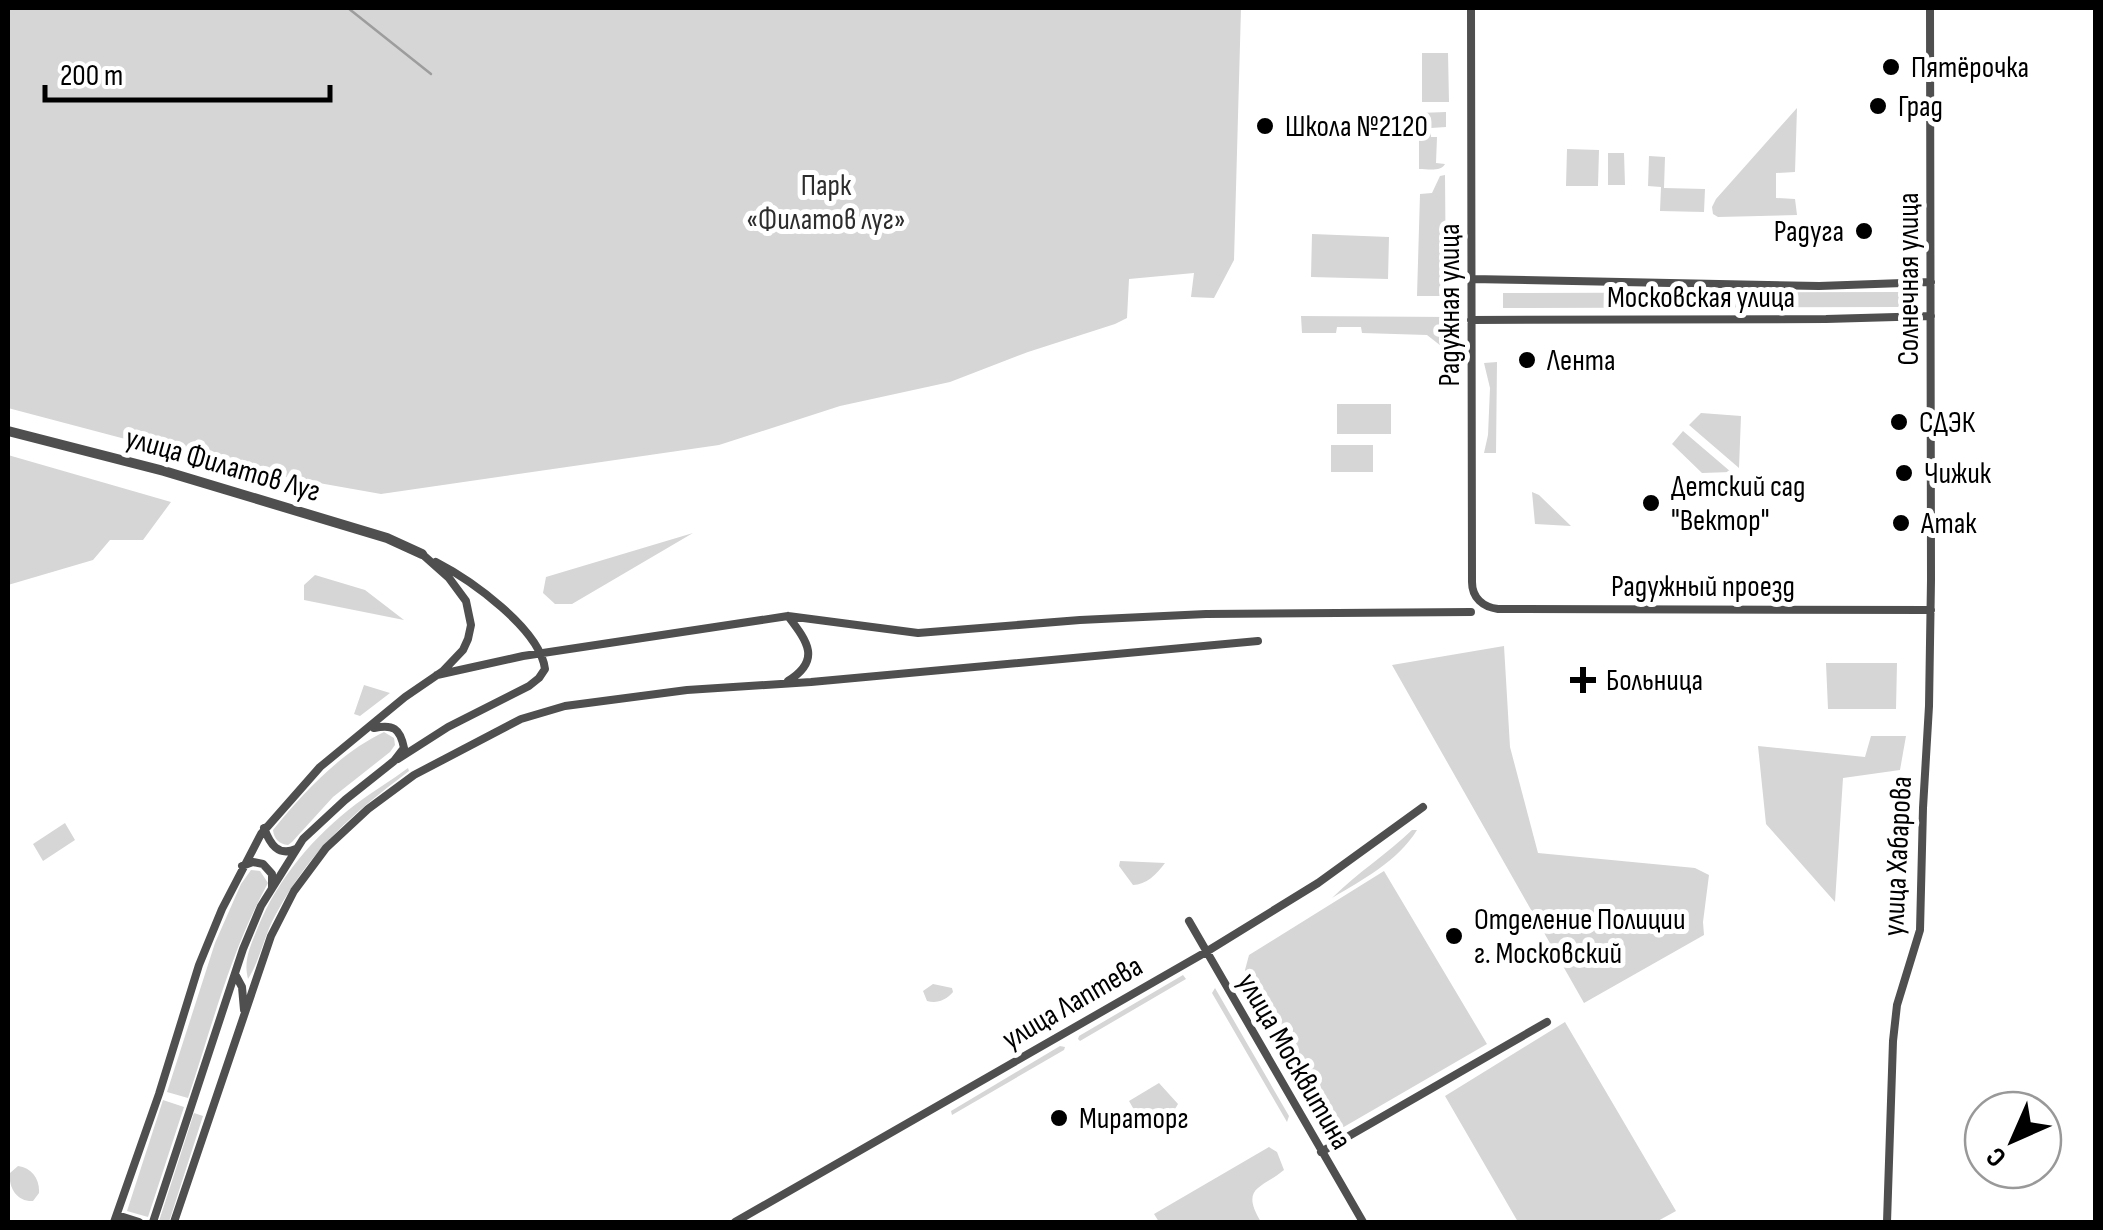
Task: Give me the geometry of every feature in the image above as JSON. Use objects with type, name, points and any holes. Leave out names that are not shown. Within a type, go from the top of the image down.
[{"type":"street","name":"Радужная улица","points":[[1471,8],[1472,582],[1478,600]]},
{"type":"street","name":"Солнечная улица","points":[[1930,8],[1931,610]]},
{"type":"street","name":"Московская улица","points":[[1471,279],[1819,286],[1930,282]]},
{"type":"street","name":"Московская улица","points":[[1471,320],[1931,316]]},
{"type":"street","name":"улица Филатов Луг","points":[[8,431],[164,471],[387,538],[459,574],[492,599],[540,649],[545,669],[529,686],[448,728],[394,762]]},
{"type":"street","name":"улица Филатов Луг","points":[[116,1219],[199,965],[242,866],[264,828],[320,767],[463,650],[471,625],[466,601],[449,578],[422,554]]},
{"type":"street","name":"Радужный проезд","points":[[1478,600],[1498,609],[1931,610]]},
{"type":"street","name":"улица Хабарова","points":[[1887,1222],[1897,1005],[1920,930],[1931,610]]},
{"type":"street","points":[[437,675],[522,656],[788,616],[918,633],[1206,614],[1472,612]]},
{"type":"street","points":[[784,684],[801,673],[808,662],[808,648],[788,616]]},
{"type":"street","points":[[174,1222],[271,936],[294,892],[326,848],[368,809],[414,776],[521,719],[565,706],[687,690],[1258,641]]},
{"type":"street","points":[[153,1222],[261,906],[303,839],[394,762],[404,748],[402,735],[386,725],[369,728]]},
{"type":"street","name":"улица Лаптева","points":[[735,1222],[1206,952],[1318,883],[1424,807]]},
{"type":"street","points":[[264,828],[277,850],[289,852],[297,848]]},
{"type":"street","points":[[242,866],[263,864],[272,874],[272,887]]},
{"type":"street","name":"улица Москвитина","points":[[1189,921],[1363,1222]]},
{"type":"street","points":[[235,974],[242,987],[244,1020]]},
{"type":"street","points":[[1321,1152],[1547,1022]]},
{"type":"street","points":[[116,1219],[139,1222]]},
{"type":"green space","name":"Парк «Филатов луг»","points":[[8,8],[1241,8],[1234,260],[1214,298],[1191,297],[1194,273],[1129,279],[1127,318],[1115,324],[950,382],[840,406],[719,445],[381,494],[235,468],[8,408]]},
{"type":"green space","points":[[1422,53],[1448,53],[1449,102],[1422,102]]},
{"type":"green space","points":[[1797,108],[1795,172],[1776,173],[1776,198],[1795,199],[1797,215],[1713,214],[1716,199]]},
{"type":"green space","points":[[1446,112],[1446,127],[1431,128],[1431,137],[1437,137],[1436,163],[1445,164],[1437,169],[1419,169],[1419,113]]},
{"type":"green space","points":[[1567,149],[1599,150],[1598,186],[1566,186]]},
{"type":"green space","points":[[1608,153],[1624,153],[1625,185],[1608,185]]},
{"type":"green space","points":[[1649,156],[1665,157],[1664,188],[1705,189],[1704,212],[1660,211],[1661,187],[1648,186]]},
{"type":"green space","points":[[1445,175],[1446,296],[1417,296],[1420,194],[1432,193],[1440,176]]},
{"type":"green space","points":[[1312,234],[1389,237],[1388,279],[1311,277]]},
{"type":"green space","points":[[1901,292],[1902,307],[1503,308],[1503,293]]},
{"type":"green space","points":[[1301,316],[1449,317],[1450,353],[1427,335],[1362,333],[1361,327],[1337,327],[1336,333],[1302,333]]},
{"type":"green space","points":[[1497,362],[1496,453],[1484,453],[1490,388],[1484,363]]},
{"type":"green space","points":[[1337,404],[1391,404],[1391,434],[1337,434]]},
{"type":"green space","points":[[1701,413],[1741,416],[1739,468],[1689,425]]},
{"type":"green space","points":[[1683,431],[1731,472],[1702,473],[1672,444]]},
{"type":"green space","points":[[1331,445],[1373,445],[1373,472],[1331,472]]},
{"type":"green space","points":[[8,455],[171,502],[143,540],[110,540],[93,560],[8,585]]},
{"type":"green space","points":[[1532,492],[1539,495],[1571,526],[1535,524]]},
{"type":"green space","points":[[693,533],[572,604],[555,604],[543,593],[546,577]]},
{"type":"green space","points":[[315,575],[365,590],[404,620],[304,600],[304,585]]},
{"type":"green space","points":[[1504,646],[1510,747],[1538,853],[1695,868],[1709,875],[1704,935],[1584,1003],[1392,665]]},
{"type":"green space","points":[[1826,663],[1897,663],[1896,709],[1828,709]]},
{"type":"green space","points":[[364,685],[390,693],[360,716],[354,714]]},
{"type":"green space","points":[[384,732],[394,738],[390,752],[333,797],[292,842],[288,845],[278,841],[273,830],[310,788],[352,751]]},
{"type":"green space","points":[[1871,736],[1906,736],[1900,770],[1843,778],[1835,902],[1766,824],[1758,746],[1865,757]]},
{"type":"green space","points":[[408,768],[334,835],[303,870],[272,922],[248,979],[247,959],[253,940],[287,875],[341,816]]},
{"type":"green space","points":[[65,823],[75,840],[43,861],[33,844]]},
{"type":"green space","points":[[1412,830],[1417,830],[1390,860],[1332,898],[1352,880]]},
{"type":"green space","points":[[1120,861],[1165,863],[1151,878],[1133,885],[1119,866]]},
{"type":"green space","points":[[251,870],[260,871],[268,883],[233,961],[188,1098],[167,1092],[215,943]]},
{"type":"green space","points":[[1384,871],[1487,1044],[1342,1128],[1333,1124],[1245,970],[1249,955]]},
{"type":"green space","points":[[1183,975],[1186,979],[1078,1039],[1079,1036]]},
{"type":"green space","points":[[933,984],[952,988],[953,992],[941,1001],[927,1001],[923,991]]},
{"type":"green space","points":[[1215,988],[1289,1116],[1287,1122],[1212,993]]},
{"type":"green space","points":[[1565,1022],[1676,1211],[1656,1222],[1518,1222],[1445,1096]]},
{"type":"green space","points":[[1060,1046],[1064,1050],[952,1115],[951,1111]]},
{"type":"green space","points":[[1159,1083],[1178,1104],[1144,1127],[1129,1101]]},
{"type":"green space","points":[[163,1100],[184,1107],[148,1217],[127,1211]]},
{"type":"green space","points":[[194,1113],[203,1116],[169,1222],[159,1221]]},
{"type":"green space","points":[[1269,1147],[1277,1152],[1284,1170],[1253,1195],[1261,1222],[1159,1222],[1154,1214]]},
{"type":"green space","points":[[18,1166],[36,1179],[39,1193],[33,1201],[22,1199],[12,1188],[10,1173]]},
{"type":"waterway","points":[[348,8],[431,74]]},
{"type":"place","name":"Пятёрочка","points":[[1891,67]]},
{"type":"place","name":"Град","points":[[1878,106]]},
{"type":"place","name":"Школа №2120","points":[[1265,126]]},
{"type":"place","name":"Радуга","points":[[1864,231]]},
{"type":"place","name":"Лента","points":[[1527,360]]},
{"type":"place","name":"СДЭК","points":[[1899,422]]},
{"type":"place","name":"Чижик","points":[[1904,473]]},
{"type":"place","name":"Детский сад \"Вектор\"","points":[[1651,503]]},
{"type":"place","name":"Атак","points":[[1901,523]]},
{"type":"place","name":"Больница","points":[[1583,680]]},
{"type":"place","name":"Отделение Полиции г. Московский","points":[[1454,936]]},
{"type":"place","name":"Мираторг","points":[[1059,1118]]}]
